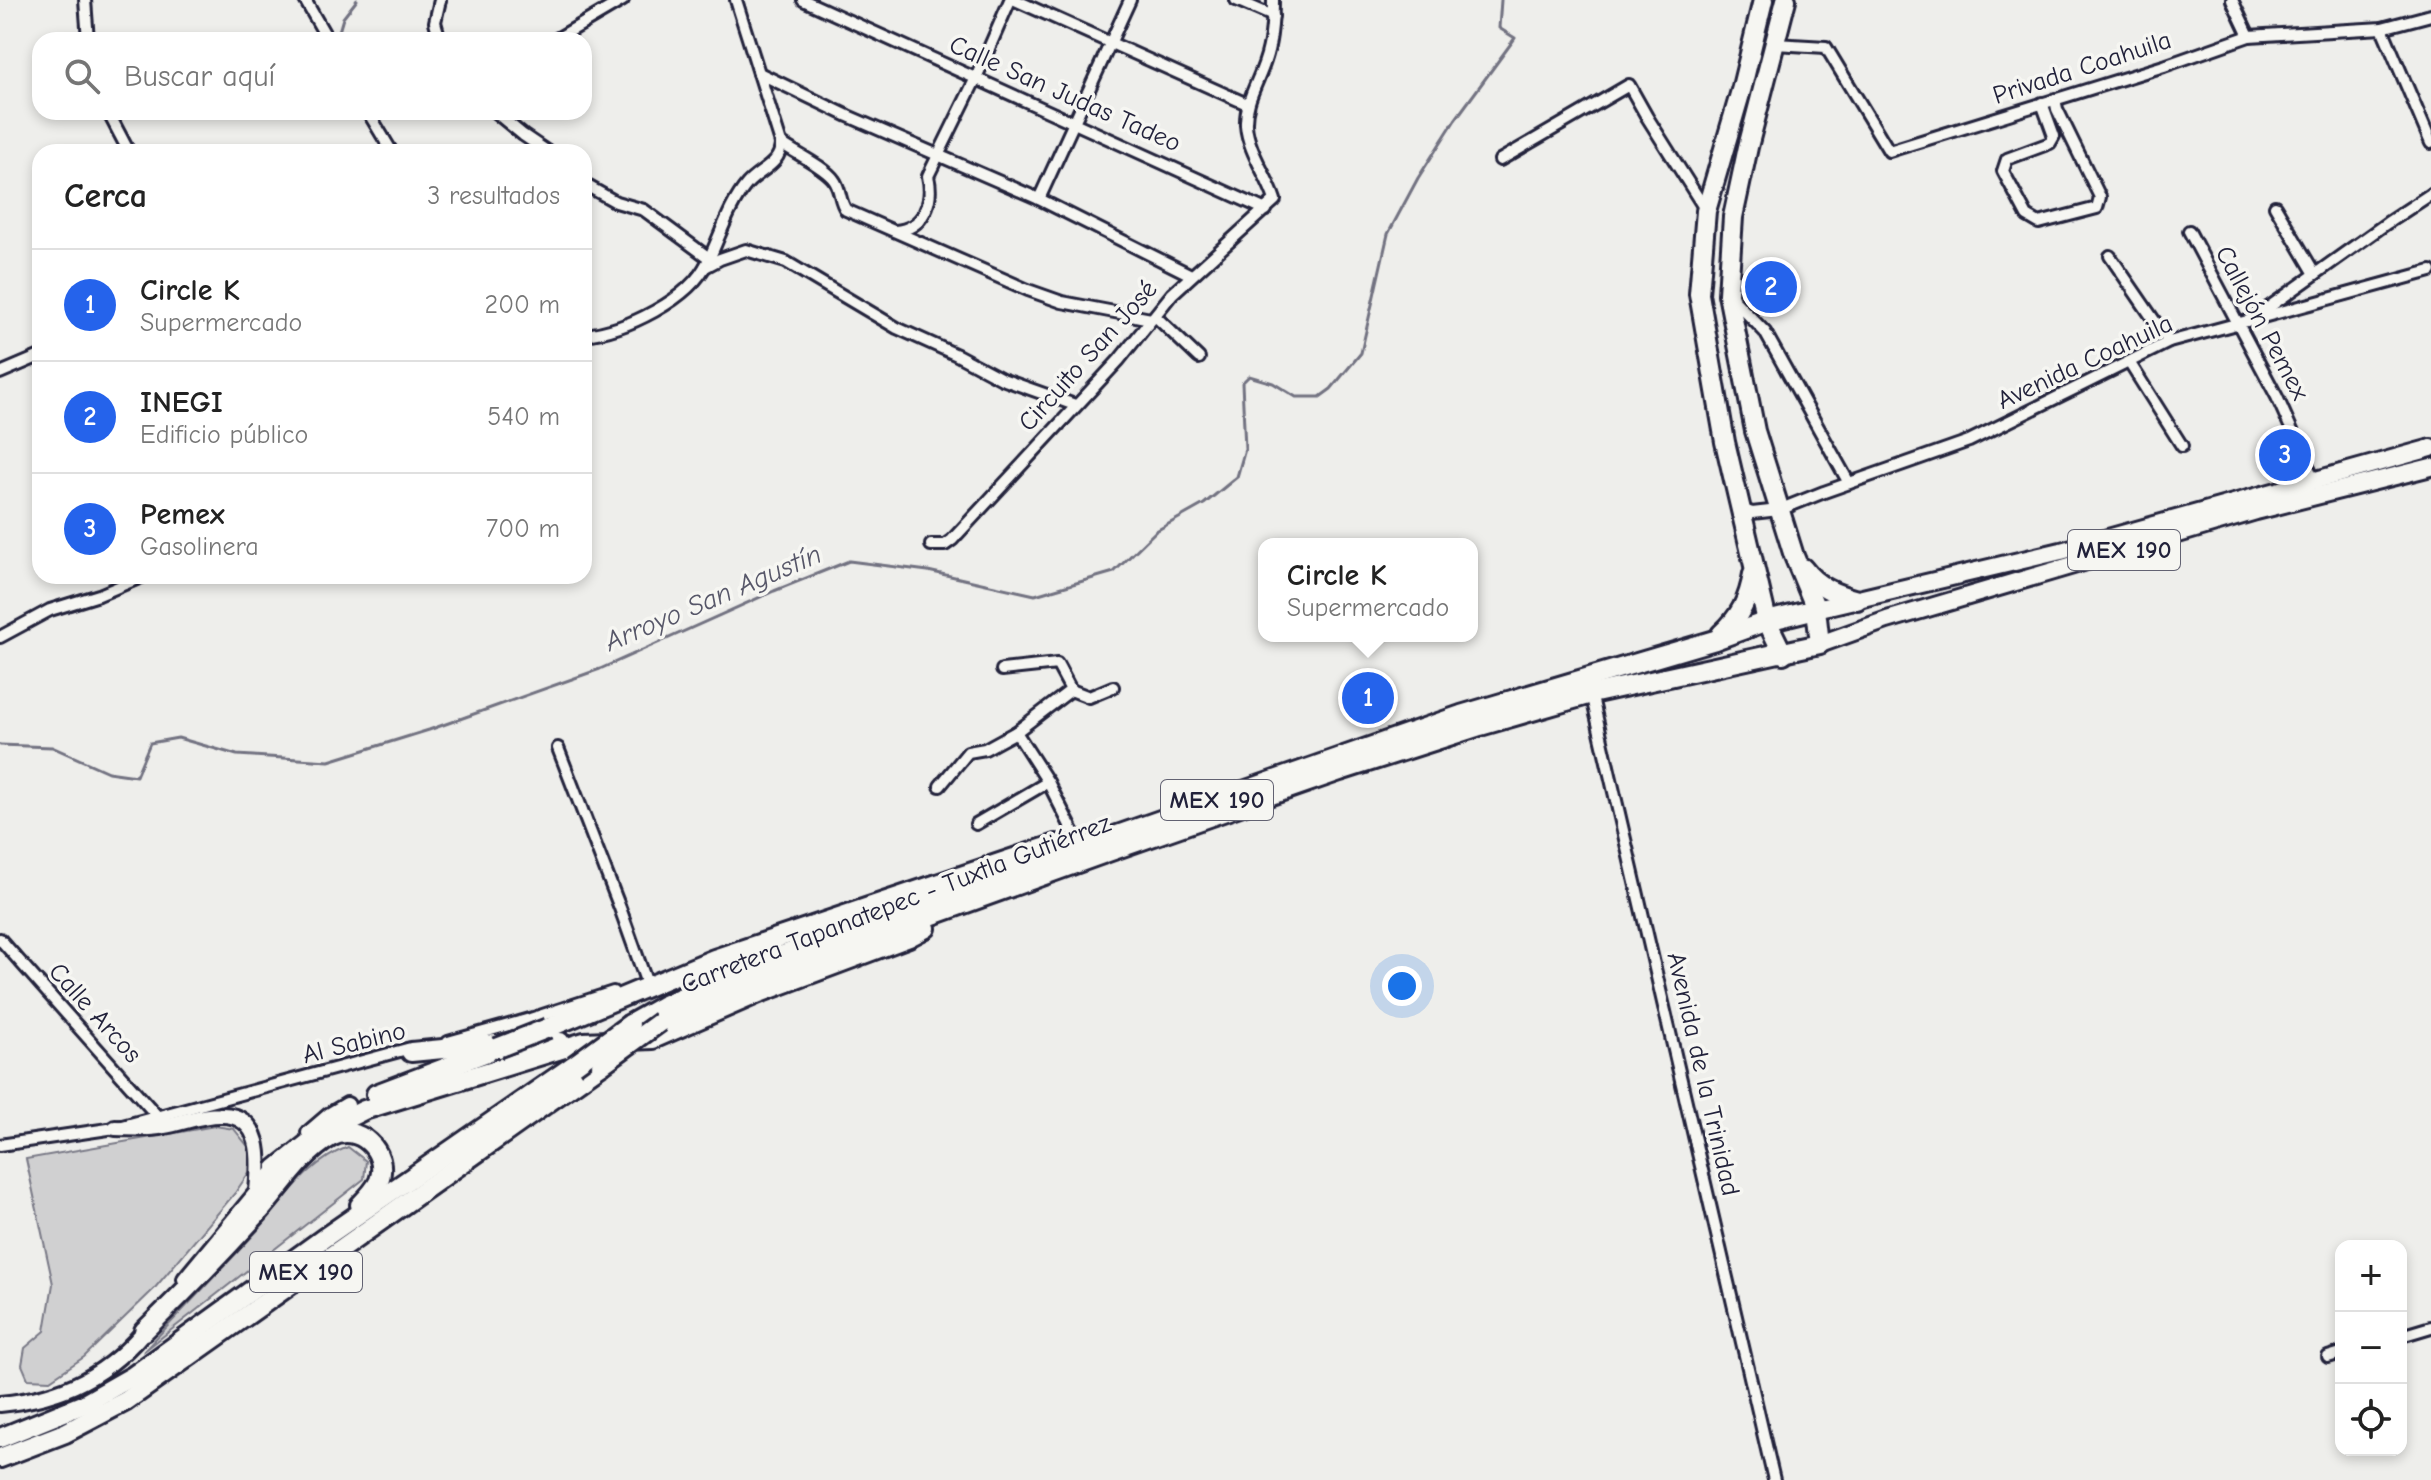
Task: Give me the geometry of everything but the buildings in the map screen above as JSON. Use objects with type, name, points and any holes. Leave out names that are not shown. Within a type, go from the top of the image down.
[{"type":"highway","points":[[1763,0],[1742,87],[1706,211],[1699,294],[1712,373],[1754,567],[1767,621],[1783,654]]},
{"type":"highway","points":[[1786,0],[1733,217],[1728,294],[1755,431],[1794,556],[1816,609],[1820,644]]},
{"type":"highway","points":[[1794,556],[1810,578],[1832,593],[1857,600]]},
{"type":"highway","points":[[1715,640],[1736,621],[1743,608],[1749,595],[1754,567]]},
{"type":"highway","name":"Carretera Tapanatepec - Tuxtla Gutiérrez","points":[[0,1458],[65,1433],[126,1401],[660,1022],[752,980],[983,897],[1767,621],[1816,609]]},
{"type":"highway","name":"Carretera Tapanatepec - Tuxtla Gutiérrez","points":[[0,1438],[56,1417],[113,1389],[630,1024],[744,969],[1461,715],[1589,686],[1783,654],[1820,644]]},
{"type":"highway","name":"MEX 190","points":[[347,1105],[548,1028],[714,959],[1076,837],[1106,839]]},
{"type":"highway","points":[[411,1052],[496,1044],[653,1039],[759,993],[909,937],[983,897]]},
{"type":"highway","points":[[276,1169],[326,1129],[364,1110],[584,1042]]},
{"type":"highway","points":[[144,1331],[201,1275],[300,1163],[332,1136],[356,1133],[366,1138],[379,1155],[378,1183],[369,1196],[324,1238]]},
{"type":"main road","name":"MEX 190","points":[[1816,609],[2061,551],[2431,448]]},
{"type":"main road","name":"MEX 190","points":[[1820,644],[1887,620],[2256,511],[2431,467]]},
{"type":"main road","name":"MEX 190","points":[[0,1404],[46,1397],[76,1385],[103,1369],[144,1331],[276,1169],[315,1127],[347,1105]]},
{"type":"main road","points":[[115,1128],[161,1127],[221,1115],[238,1119],[258,1143],[257,1191]]},
{"type":"street","points":[[85,0],[87,32]]},
{"type":"street","points":[[305,0],[323,32]]},
{"type":"street","points":[[438,32],[436,10],[441,0]]},
{"type":"street","points":[[569,32],[623,0]]},
{"type":"street","points":[[592,334],[650,314],[686,287],[707,263],[747,183],[770,166],[781,153],[781,143],[736,0]]},
{"type":"street","name":"Calle San Judas Tadeo","points":[[803,0],[830,5],[976,78],[1266,210]]},
{"type":"street","points":[[893,231],[907,231],[925,211],[932,192],[928,176],[1012,0],[1247,104],[1271,41],[1273,0]]},
{"type":"street","points":[[1039,199],[1130,0]]},
{"type":"street","points":[[1236,0],[1273,16]]},
{"type":"street","points":[[2232,0],[2249,36]]},
{"type":"street","name":"Privada Coahuila","points":[[1775,44],[1826,47],[1889,151],[2164,66],[2249,36],[2382,28],[2431,15]]},
{"type":"street","points":[[2382,28],[2431,143]]},
{"type":"street","points":[[759,73],[848,116],[1039,199],[1191,275]]},
{"type":"street","points":[[1500,160],[1629,85],[1706,211]]},
{"type":"street","points":[[2042,103],[2054,136],[2050,143],[2007,159],[2003,171],[2027,216],[2039,223],[2097,208],[2100,197],[2055,99]]},
{"type":"street","name":"Circuito San José","points":[[931,545],[945,545],[952,540],[1119,360],[1191,275],[1275,200],[1250,143],[1246,126],[1247,104]]},
{"type":"street","points":[[112,120],[125,144]]},
{"type":"street","points":[[373,120],[387,144]]},
{"type":"street","points":[[505,120],[536,144]]},
{"type":"street","points":[[781,143],[833,177],[846,210],[1062,302],[1153,317],[1199,358]]},
{"type":"street","points":[[592,188],[616,202],[644,210],[707,263]]},
{"type":"street","name":"Avenida Coahuila","points":[[1779,510],[1969,441],[2169,342],[2251,320],[2431,194]]},
{"type":"street","points":[[2275,206],[2315,274]]},
{"type":"street","name":"Callejón Pemex","points":[[2189,231],[2277,397],[2314,480]]},
{"type":"street","points":[[707,263],[746,250],[786,262],[897,328],[1002,379],[1075,405]]},
{"type":"street","points":[[2110,256],[2169,342]]},
{"type":"street","points":[[2251,320],[2431,271]]},
{"type":"street","points":[[1728,294],[1765,332],[1849,483]]},
{"type":"street","points":[[0,373],[32,359]]},
{"type":"street","points":[[2129,362],[2182,446]]},
{"type":"street","points":[[1741,509],[1752,513],[1779,510]]},
{"type":"street","points":[[0,637],[50,610],[125,584]]},
{"type":"street","points":[[1002,670],[1057,664],[1071,690],[1089,697],[1113,687]]},
{"type":"street","name":"Avenida de la Trinidad","points":[[1589,686],[1774,1480]]},
{"type":"street","points":[[940,786],[968,752],[985,749],[1016,732],[1071,690]]},
{"type":"street","points":[[1016,732],[1048,782],[1076,837]]},
{"type":"street","points":[[558,748],[646,981]]},
{"type":"street","points":[[976,824],[1048,782]]},
{"type":"street","name":"Calle Arcos","points":[[0,939],[158,1117]]},
{"type":"street","name":"Al Sabino","points":[[0,1145],[115,1128],[407,1049],[411,1052],[530,1019],[714,959]]},
{"type":"street","points":[[2407,1334],[2431,1327]]},
{"type":"street","points":[[2328,1357],[2335,1355]]},
{"type":"shaded area","points":[[215,1126],[234,1129],[250,1149],[250,1171],[235,1193],[154,1289],[84,1357],[50,1380],[28,1379],[22,1365],[25,1348],[45,1331],[53,1284],[26,1159]]},
{"type":"shaded area","points":[[348,1147],[366,1161],[364,1179],[143,1352],[309,1172],[320,1162]]},
{"type":"waterway","points":[[339,32],[343,18],[357,0]]},
{"type":"waterway","name":"Arroyo San Agustín","points":[[0,745],[52,747],[108,772],[136,776],[150,743],[178,738],[237,755],[329,761],[429,730],[600,669],[849,561],[928,571],[1035,595],[1114,572],[1156,531],[1204,504],[1237,477],[1245,449],[1242,383],[1249,376],[1273,383],[1296,397],[1320,397],[1331,389],[1361,353],[1388,234],[1418,178],[1455,120],[1515,38],[1499,28],[1501,0]]},
{"type":"place","name":"INEGI","points":[[1771,287]]},
{"type":"place","name":"Pemex","points":[[2285,455]]},
{"type":"place","name":"Circle K","points":[[1368,698]]}]
